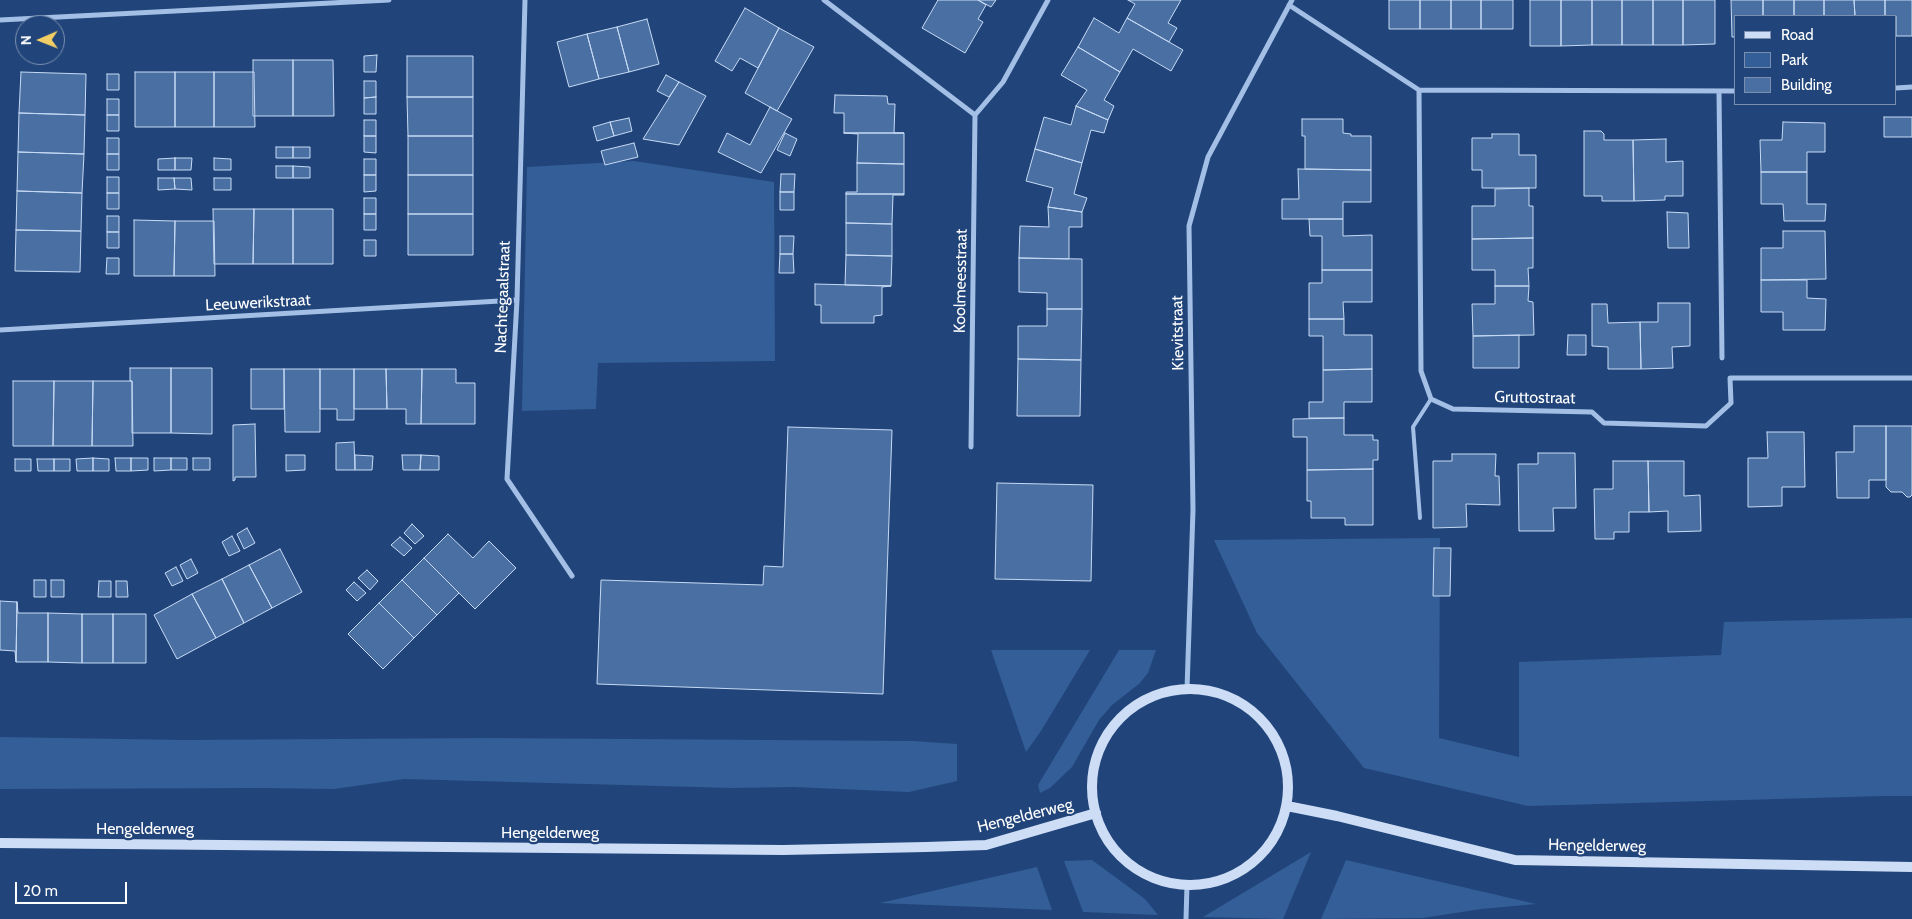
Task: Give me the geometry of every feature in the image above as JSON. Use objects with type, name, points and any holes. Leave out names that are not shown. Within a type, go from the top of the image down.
[{"type":"main road","points":[[1187,689],[1216,692],[1243,704],[1265,723],[1280,748],[1288,776],[1287,806],[1277,832],[1267,847],[1240,872],[1215,882],[1187,885],[1163,881],[1140,871],[1121,855],[1105,836],[1096,813],[1092,783],[1098,754],[1112,728],[1132,708],[1158,694],[1187,689]]},
{"type":"main road","name":"Hengelderweg","points":[[1287,806],[1337,816],[1515,860],[1912,867]]},
{"type":"main road","name":"Hengelderweg","points":[[0,843],[782,850],[926,847],[986,844],[1096,813]]},
{"type":"street","points":[[0,20],[389,0]]},
{"type":"street","name":"Nachtegaalstraat","points":[[525,0],[516,300],[507,479],[572,576]]},
{"type":"street","points":[[824,0],[975,115],[1003,82],[1048,0]]},
{"type":"street","points":[[1291,3],[1419,90],[1734,91]]},
{"type":"street","name":"Kievitstraat","points":[[1187,689],[1192,510],[1189,226],[1208,157],[1291,3]]},
{"type":"street","points":[[1897,88],[1912,87]]},
{"type":"street","points":[[1419,90],[1421,371],[1431,399]]},
{"type":"street","points":[[1719,91],[1722,358]]},
{"type":"street","name":"Koolmeesstraat","points":[[971,447],[975,115]]},
{"type":"street","name":"Leeuwerikstraat","points":[[0,330],[516,300]]},
{"type":"street","name":"Gruttostraat","points":[[1431,399],[1453,409],[1592,412],[1604,423],[1706,426],[1731,403],[1730,378],[1912,378]]},
{"type":"street","points":[[1186,919],[1187,885]]},
{"type":"lane","points":[[1420,518],[1413,427],[1431,399]]},
{"type":"green space","points":[[634,161],[774,182],[775,361],[598,363],[596,409],[522,411],[527,167]]},
{"type":"green space","points":[[1440,538],[1439,738],[1519,757],[1519,662],[1721,655],[1724,622],[1912,618],[1912,796],[1528,806],[1364,768],[1257,633],[1214,540]]},
{"type":"green space","points":[[991,650],[1090,650],[1041,731],[1026,752]]},
{"type":"green space","points":[[1119,650],[1156,650],[1148,673],[1139,684],[1112,705],[1099,720],[1072,767],[1050,788],[1040,793],[1038,785]]},
{"type":"green space","points":[[0,737],[184,740],[486,738],[913,741],[957,744],[957,781],[909,792],[793,787],[732,788],[404,779],[334,789],[0,789]]},
{"type":"green space","points":[[1311,852],[1283,919],[1203,917]]},
{"type":"green space","points":[[1092,860],[1145,899],[1158,915],[1083,912],[1064,861]]},
{"type":"green space","points":[[1346,860],[1536,904],[1481,909],[1423,918],[1321,919]]},
{"type":"green space","points":[[1037,867],[1052,910],[880,903]]},
{"type":"building","points":[[938,0],[978,0],[986,5],[978,19],[983,22],[965,53],[922,28]]},
{"type":"building","points":[[978,0],[996,0],[991,7]]},
{"type":"building","points":[[1128,0],[1181,0],[1168,23],[1177,28],[1169,42],[1127,18],[1135,4]]},
{"type":"building","points":[[1389,0],[1420,0],[1420,29],[1389,29]]},
{"type":"building","points":[[1420,0],[1451,0],[1451,29],[1420,29]]},
{"type":"building","points":[[1451,0],[1481,0],[1481,29],[1451,29]]},
{"type":"building","points":[[1481,0],[1513,0],[1513,29],[1481,29]]},
{"type":"building","points":[[1530,0],[1561,0],[1561,46],[1530,46]]},
{"type":"building","points":[[1561,0],[1592,0],[1592,45],[1561,46]]},
{"type":"building","points":[[1592,0],[1622,0],[1622,45],[1592,45]]},
{"type":"building","points":[[1622,0],[1653,0],[1653,45],[1622,45]]},
{"type":"building","points":[[1653,0],[1683,0],[1683,45],[1653,45]]},
{"type":"building","points":[[1683,0],[1715,0],[1715,44],[1683,45]]},
{"type":"building","points":[[1731,0],[1763,0],[1763,15],[1734,15],[1734,37],[1732,37]]},
{"type":"building","points":[[1763,0],[1794,0],[1794,15],[1763,15]]},
{"type":"building","points":[[1794,0],[1824,0],[1824,15],[1794,15]]},
{"type":"building","points":[[1824,0],[1854,0],[1855,15],[1824,15]]},
{"type":"building","points":[[1854,0],[1885,0],[1885,15],[1855,15]]},
{"type":"building","points":[[1885,0],[1912,0],[1912,36],[1897,36],[1897,15],[1885,15]]},
{"type":"building","points":[[745,8],[779,28],[758,68],[740,58],[732,71],[715,61]]},
{"type":"building","points":[[1094,18],[1119,33],[1127,18],[1183,50],[1171,71],[1133,49],[1120,72],[1078,47]]},
{"type":"building","points":[[647,19],[659,64],[629,72],[617,27]]},
{"type":"building","points":[[617,27],[629,72],[599,79],[587,34]]},
{"type":"building","points":[[779,28],[814,47],[777,111],[745,93]]},
{"type":"building","points":[[587,34],[599,79],[569,87],[557,42]]},
{"type":"building","points":[[1078,47],[1120,72],[1104,100],[1114,106],[1108,120],[1076,106],[1087,90],[1061,75]]},
{"type":"building","points":[[377,55],[376,72],[364,72],[364,56]]},
{"type":"building","points":[[407,56],[473,56],[473,97],[407,97]]},
{"type":"building","points":[[253,60],[293,60],[293,116],[253,116]]},
{"type":"building","points":[[293,60],[333,60],[334,116],[293,116]]},
{"type":"building","points":[[21,72],[86,74],[85,115],[19,113]]},
{"type":"building","points":[[135,72],[175,72],[175,127],[135,127]]},
{"type":"building","points":[[175,72],[214,72],[214,127],[175,127]]},
{"type":"building","points":[[214,72],[254,72],[255,127],[214,127]]},
{"type":"building","points":[[107,74],[119,74],[119,90],[107,90]]},
{"type":"building","points":[[666,75],[679,82],[669,97],[657,91]]},
{"type":"building","points":[[364,81],[376,81],[376,97],[364,98]]},
{"type":"building","points":[[679,82],[706,96],[679,145],[643,139]]},
{"type":"building","points":[[835,95],[887,96],[888,104],[895,104],[894,133],[844,133],[844,113],[834,113]]},
{"type":"building","points":[[376,97],[376,114],[364,114],[364,98]]},
{"type":"building","points":[[407,97],[473,97],[473,136],[408,136]]},
{"type":"building","points":[[107,99],[119,99],[119,115],[107,115]]},
{"type":"building","points":[[1076,106],[1108,120],[1104,133],[1091,130],[1082,163],[1035,149],[1044,117],[1071,125]]},
{"type":"building","points":[[770,107],[792,119],[761,173],[718,152],[727,133],[750,145]]},
{"type":"building","points":[[19,113],[85,115],[84,154],[18,152]]},
{"type":"building","points":[[107,115],[119,115],[119,131],[107,131]]},
{"type":"building","points":[[1884,117],[1912,117],[1912,137],[1884,137]]},
{"type":"building","points":[[629,118],[632,131],[614,136],[610,122]]},
{"type":"building","points":[[1302,119],[1343,119],[1343,133],[1351,134],[1351,136],[1371,136],[1371,170],[1305,169],[1305,136],[1302,136]]},
{"type":"building","points":[[364,120],[376,120],[376,136],[364,136]]},
{"type":"building","points":[[610,122],[614,136],[597,141],[593,127]]},
{"type":"building","points":[[1783,122],[1825,123],[1825,152],[1807,152],[1807,172],[1761,172],[1760,140],[1782,140]]},
{"type":"building","points":[[1584,131],[1601,131],[1604,134],[1604,140],[1633,140],[1634,201],[1602,201],[1602,196],[1584,196]]},
{"type":"building","points":[[785,133],[797,139],[790,156],[777,150]]},
{"type":"building","points":[[844,133],[904,133],[904,164],[857,163],[858,134]]},
{"type":"building","points":[[1492,134],[1519,134],[1519,155],[1536,155],[1536,188],[1482,188],[1482,170],[1472,170],[1472,138],[1492,138]]},
{"type":"building","points":[[364,136],[376,136],[376,153],[364,152]]},
{"type":"building","points":[[408,136],[473,136],[473,175],[408,175]]},
{"type":"building","points":[[107,138],[119,138],[119,154],[107,154]]},
{"type":"building","points":[[1666,139],[1666,162],[1683,161],[1683,196],[1665,196],[1665,200],[1634,201],[1633,140]]},
{"type":"building","points":[[634,143],[638,157],[605,165],[601,151]]},
{"type":"building","points":[[276,147],[293,147],[293,158],[276,158]]},
{"type":"building","points":[[293,147],[310,147],[310,158],[293,158]]},
{"type":"building","points":[[1035,149],[1082,163],[1074,194],[1087,198],[1082,212],[1048,207],[1053,188],[1026,181]]},
{"type":"building","points":[[18,152],[84,154],[82,193],[17,191]]},
{"type":"building","points":[[107,154],[119,154],[119,170],[107,170]]},
{"type":"building","points":[[175,158],[192,158],[191,170],[175,170]]},
{"type":"building","points":[[175,158],[175,170],[158,170],[158,159]]},
{"type":"building","points":[[214,158],[231,159],[231,170],[214,170]]},
{"type":"building","points":[[364,159],[376,159],[376,175],[364,175]]},
{"type":"building","points":[[857,163],[904,164],[904,194],[846,194],[846,192],[857,192]]},
{"type":"building","points":[[276,166],[293,166],[293,178],[276,178]]},
{"type":"building","points":[[293,166],[310,167],[310,178],[293,178]]},
{"type":"building","points":[[1298,169],[1371,170],[1371,202],[1343,202],[1343,219],[1282,219],[1282,199],[1299,199]]},
{"type":"building","points":[[1761,172],[1807,172],[1807,204],[1826,204],[1825,221],[1784,221],[1783,204],[1761,204]]},
{"type":"building","points":[[781,174],[795,174],[794,192],[780,192]]},
{"type":"building","points":[[364,175],[376,175],[376,191],[364,192]]},
{"type":"building","points":[[408,175],[473,175],[473,214],[408,214]]},
{"type":"building","points":[[107,177],[119,177],[119,193],[107,193]]},
{"type":"building","points":[[158,178],[174,178],[175,189],[158,190]]},
{"type":"building","points":[[174,178],[191,178],[192,190],[175,189]]},
{"type":"building","points":[[214,178],[231,178],[231,190],[214,190]]},
{"type":"building","points":[[1529,188],[1529,206],[1533,206],[1533,238],[1472,239],[1472,206],[1495,206],[1495,189]]},
{"type":"building","points":[[17,191],[82,193],[81,231],[16,230]]},
{"type":"building","points":[[780,192],[794,192],[794,210],[780,210]]},
{"type":"building","points":[[107,193],[119,193],[119,209],[107,209]]},
{"type":"building","points":[[846,194],[904,195],[893,195],[892,224],[846,223]]},
{"type":"building","points":[[364,198],[376,198],[376,214],[364,214]]},
{"type":"building","points":[[1048,207],[1082,212],[1082,227],[1069,227],[1069,259],[1019,258],[1020,226],[1049,227]]},
{"type":"building","points":[[213,209],[254,209],[253,264],[214,264]]},
{"type":"building","points":[[254,209],[293,209],[293,264],[253,264]]},
{"type":"building","points":[[293,209],[333,209],[333,264],[293,264]]},
{"type":"building","points":[[1667,212],[1688,213],[1689,248],[1668,248]]},
{"type":"building","points":[[364,214],[376,214],[376,230],[364,230]]},
{"type":"building","points":[[408,214],[473,214],[473,255],[408,255]]},
{"type":"building","points":[[107,216],[119,216],[119,232],[107,232]]},
{"type":"building","points":[[1309,219],[1343,219],[1343,236],[1372,235],[1372,270],[1322,270],[1322,236],[1310,236]]},
{"type":"building","points":[[134,220],[175,221],[174,276],[134,276]]},
{"type":"building","points":[[175,221],[214,221],[215,276],[174,276]]},
{"type":"building","points":[[846,223],[892,224],[892,256],[846,255]]},
{"type":"building","points":[[16,230],[81,231],[80,272],[15,271]]},
{"type":"building","points":[[1783,231],[1825,231],[1826,279],[1761,280],[1761,248],[1783,248]]},
{"type":"building","points":[[107,232],[119,232],[119,248],[107,248]]},
{"type":"building","points":[[780,236],[794,236],[793,254],[780,254]]},
{"type":"building","points":[[1533,238],[1533,268],[1528,268],[1529,286],[1495,286],[1495,270],[1472,270],[1472,239]]},
{"type":"building","points":[[364,240],[376,240],[376,256],[364,256]]},
{"type":"building","points":[[780,254],[793,254],[794,273],[779,273]]},
{"type":"building","points":[[846,255],[892,256],[891,286],[845,285]]},
{"type":"building","points":[[107,258],[119,258],[119,274],[106,274]]},
{"type":"building","points":[[1019,258],[1082,259],[1082,309],[1047,309],[1047,293],[1019,292]]},
{"type":"building","points":[[1322,270],[1372,270],[1372,302],[1343,302],[1344,319],[1309,319],[1309,283],[1322,283]]},
{"type":"building","points":[[1761,280],[1807,280],[1807,298],[1826,299],[1825,330],[1783,330],[1783,312],[1761,312]]},
{"type":"building","points":[[815,284],[891,286],[882,287],[882,315],[874,316],[874,323],[821,323],[821,305],[815,305]]},
{"type":"building","points":[[1495,286],[1529,286],[1528,301],[1533,302],[1534,335],[1473,336],[1472,304],[1495,304]]},
{"type":"building","points":[[1658,303],[1690,303],[1690,346],[1672,347],[1673,368],[1641,369],[1640,322],[1658,322]]},
{"type":"building","points":[[1592,304],[1607,304],[1608,323],[1640,322],[1641,369],[1608,369],[1608,347],[1592,346]]},
{"type":"building","points":[[1047,309],[1082,309],[1081,360],[1018,359],[1018,326],[1047,326]]},
{"type":"building","points":[[1309,319],[1344,319],[1344,335],[1372,335],[1372,369],[1323,370],[1323,336],[1309,336]]},
{"type":"building","points":[[1519,335],[1519,368],[1473,368],[1473,336]]},
{"type":"building","points":[[1568,335],[1586,335],[1586,355],[1567,355]]},
{"type":"building","points":[[1018,359],[1081,360],[1080,416],[1017,416]]},
{"type":"building","points":[[130,368],[171,368],[171,433],[132,433],[132,381],[130,381]]},
{"type":"building","points":[[171,368],[212,368],[212,434],[171,433]]},
{"type":"building","points":[[251,369],[284,369],[284,409],[251,409]]},
{"type":"building","points":[[284,369],[320,369],[320,432],[285,432]]},
{"type":"building","points":[[320,369],[354,369],[354,420],[337,420],[337,409],[320,409]]},
{"type":"building","points":[[354,369],[386,369],[387,409],[354,409]]},
{"type":"building","points":[[386,369],[422,369],[421,424],[406,424],[406,409],[387,409]]},
{"type":"building","points":[[422,369],[456,369],[456,383],[475,383],[475,424],[421,424]]},
{"type":"building","points":[[1372,369],[1372,402],[1344,402],[1344,418],[1309,418],[1309,402],[1323,402],[1323,370]]},
{"type":"building","points":[[13,381],[54,381],[53,446],[13,446]]},
{"type":"building","points":[[54,381],[93,381],[92,446],[53,446]]},
{"type":"building","points":[[93,381],[132,381],[133,446],[92,446]]},
{"type":"building","points":[[1344,418],[1344,435],[1373,435],[1373,440],[1378,440],[1378,460],[1373,460],[1373,469],[1307,470],[1307,437],[1293,437],[1293,419]]},
{"type":"building","points":[[255,424],[256,477],[235,477],[233,481],[233,425]]},
{"type":"building","points":[[1854,426],[1886,426],[1886,480],[1869,480],[1869,498],[1837,498],[1836,452],[1854,452]]},
{"type":"building","points":[[1886,426],[1912,426],[1912,495],[1910,497],[1907,497],[1902,492],[1891,492],[1886,487]]},
{"type":"building","points":[[788,427],[892,430],[883,694],[597,684],[601,580],[763,585],[764,566],[783,567]]},
{"type":"building","points":[[1767,432],[1804,432],[1805,487],[1782,487],[1782,506],[1748,507],[1748,458],[1768,458]]},
{"type":"building","points":[[354,442],[355,470],[336,470],[336,443]]},
{"type":"building","points":[[1538,453],[1575,453],[1576,508],[1553,508],[1554,531],[1519,531],[1518,464],[1538,464]]},
{"type":"building","points":[[1452,454],[1496,454],[1495,476],[1499,476],[1500,505],[1466,504],[1467,527],[1433,528],[1433,461],[1452,461]]},
{"type":"building","points":[[286,455],[305,455],[305,470],[286,471]]},
{"type":"building","points":[[355,455],[373,456],[372,470],[355,470]]},
{"type":"building","points":[[402,455],[421,455],[420,470],[403,470]]},
{"type":"building","points":[[421,455],[439,456],[439,470],[420,470]]},
{"type":"building","points":[[93,458],[93,471],[77,471],[76,459]]},
{"type":"building","points":[[93,458],[109,459],[109,471],[93,471]]},
{"type":"building","points":[[115,458],[131,458],[131,471],[116,471]]},
{"type":"building","points":[[131,458],[148,458],[148,470],[131,471]]},
{"type":"building","points":[[154,458],[171,458],[171,470],[154,471]]},
{"type":"building","points":[[171,458],[187,458],[187,470],[171,470]]},
{"type":"building","points":[[193,458],[210,458],[210,470],[193,470]]},
{"type":"building","points":[[15,459],[31,459],[31,471],[15,471]]},
{"type":"building","points":[[37,459],[54,459],[54,471],[38,471]]},
{"type":"building","points":[[54,459],[70,459],[70,471],[54,471]]},
{"type":"building","points":[[1613,461],[1648,461],[1649,512],[1629,512],[1629,532],[1614,532],[1614,539],[1595,539],[1594,489],[1613,489]]},
{"type":"building","points":[[1648,461],[1684,461],[1684,496],[1700,495],[1701,531],[1668,532],[1668,511],[1649,512]]},
{"type":"building","points":[[1373,469],[1373,525],[1345,525],[1345,518],[1311,518],[1311,501],[1307,501],[1307,470]]},
{"type":"building","points":[[997,483],[1093,485],[1091,581],[995,579]]},
{"type":"building","points":[[412,524],[424,536],[415,544],[404,533]]},
{"type":"building","points":[[247,528],[255,543],[244,549],[237,534]]},
{"type":"building","points":[[448,534],[473,558],[489,541],[516,568],[475,609],[424,558]]},
{"type":"building","points":[[232,536],[240,551],[229,556],[222,542]]},
{"type":"building","points":[[400,537],[412,548],[404,556],[391,545]]},
{"type":"building","points":[[1434,548],[1451,548],[1450,596],[1433,596]]},
{"type":"building","points":[[280,549],[302,592],[272,608],[249,565]]},
{"type":"building","points":[[424,558],[459,593],[437,615],[402,580]]},
{"type":"building","points":[[191,559],[198,573],[187,579],[180,565]]},
{"type":"building","points":[[249,565],[272,608],[244,623],[222,579]]},
{"type":"building","points":[[176,567],[183,581],[172,586],[165,573]]},
{"type":"building","points":[[367,570],[378,581],[370,590],[358,578]]},
{"type":"building","points":[[222,579],[244,623],[216,638],[192,594]]},
{"type":"building","points":[[34,580],[46,580],[46,597],[34,597]]},
{"type":"building","points":[[51,580],[64,580],[64,597],[51,597]]},
{"type":"building","points":[[402,580],[437,615],[414,638],[379,603]]},
{"type":"building","points":[[99,581],[111,581],[111,597],[98,597]]},
{"type":"building","points":[[116,581],[127,581],[128,597],[116,597]]},
{"type":"building","points":[[354,582],[366,593],[357,601],[346,590]]},
{"type":"building","points":[[192,594],[216,638],[177,659],[154,615]]},
{"type":"building","points":[[0,601],[17,602],[16,662],[15,651],[0,650]]},
{"type":"building","points":[[17,602],[18,613],[48,613],[48,662],[16,662]]},
{"type":"building","points":[[379,603],[414,638],[383,669],[348,634]]},
{"type":"building","points":[[48,613],[82,614],[82,663],[48,662]]},
{"type":"building","points":[[82,614],[113,614],[113,663],[82,663]]},
{"type":"building","points":[[113,614],[146,614],[146,663],[113,663]]}]
